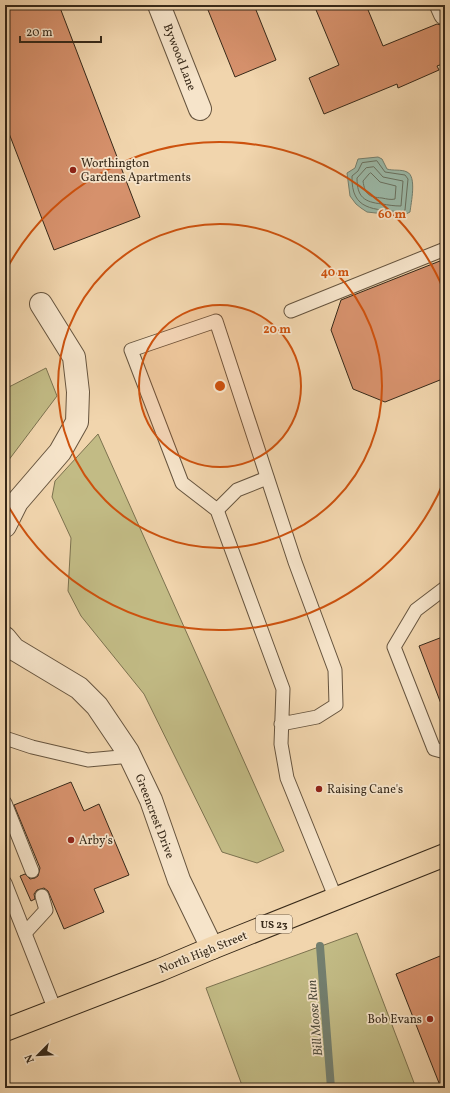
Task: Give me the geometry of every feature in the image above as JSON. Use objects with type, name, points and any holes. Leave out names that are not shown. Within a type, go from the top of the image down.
[{"type":"main road","name":"North High Street","points":[[5,1030],[160,970],[445,856]]},
{"type":"street","name":"Bywood Lane","points":[[160,5],[200,109]]},
{"type":"street","points":[[441,5],[445,14]]},
{"type":"street","points":[[5,526],[18,502],[60,452],[77,422],[78,392],[74,357],[41,304]]},
{"type":"street","name":"Greencrest Drive","points":[[5,638],[14,649],[79,688],[97,706],[131,756],[151,800],[179,880],[212,948]]},
{"type":"lane","points":[[291,311],[445,249]]},
{"type":"lane","points":[[282,724],[317,716],[336,705],[335,670],[295,562],[216,321],[131,350],[182,483],[217,510],[282,689],[281,744],[287,778],[336,899]]},
{"type":"lane","points":[[217,510],[237,490],[267,478]]},
{"type":"lane","points":[[445,588],[416,610],[394,647],[434,749],[445,752]]},
{"type":"lane","points":[[5,738],[88,760],[131,756]]},
{"type":"lane","points":[[5,742],[26,744]]},
{"type":"lane","points":[[5,803],[32,871]]},
{"type":"lane","points":[[5,883],[55,1010]]},
{"type":"lane","points":[[25,933],[46,910],[42,896]]},
{"type":"shaded area","points":[[46,368],[57,396],[5,465],[5,389]]},
{"type":"shaded area","points":[[98,434],[284,851],[257,863],[222,852],[144,694],[81,616],[68,591],[71,538],[52,497],[55,481]]},
{"type":"shaded area","points":[[357,933],[416,1088],[243,1088],[206,988]]},
{"type":"water","points":[[378,157],[382,159],[387,169],[407,172],[410,174],[413,190],[410,212],[402,216],[367,212],[356,204],[350,196],[347,173],[355,168],[358,159]]},
{"type":"building","name":"Worthington Gardens Apartments","points":[[5,5],[59,5],[140,217],[54,250],[5,123]]},
{"type":"building","points":[[206,5],[254,5],[276,60],[235,77]]},
{"type":"building","points":[[314,5],[366,5],[383,46],[437,24],[445,26],[445,63],[437,66],[439,70],[398,88],[397,84],[324,114],[309,78],[339,65]]},
{"type":"building","points":[[445,259],[445,378],[385,402],[353,389],[331,330],[341,300]]},
{"type":"building","points":[[445,636],[445,709],[443,709],[419,646]]},
{"type":"building","name":"Arby's","points":[[71,782],[84,811],[99,804],[129,875],[94,889],[104,912],[64,929],[48,891],[44,888],[37,890],[34,894],[35,899],[31,901],[20,876],[25,874],[30,879],[35,878],[38,876],[40,868],[14,805]]},
{"type":"building","name":"Bob Evans","points":[[445,954],[445,1088],[441,1088],[396,974]]},
{"type":"waterway","name":"Bill Moose Run","points":[[320,946],[331,1088]]},
{"type":"place","name":"Worthington Gardens Apartments","points":[[73,170]]},
{"type":"place","name":"Raising Cane's","points":[[319,789]]},
{"type":"place","name":"Arby's","points":[[71,840]]},
{"type":"place","name":"Bob Evans","points":[[430,1019]]}]
